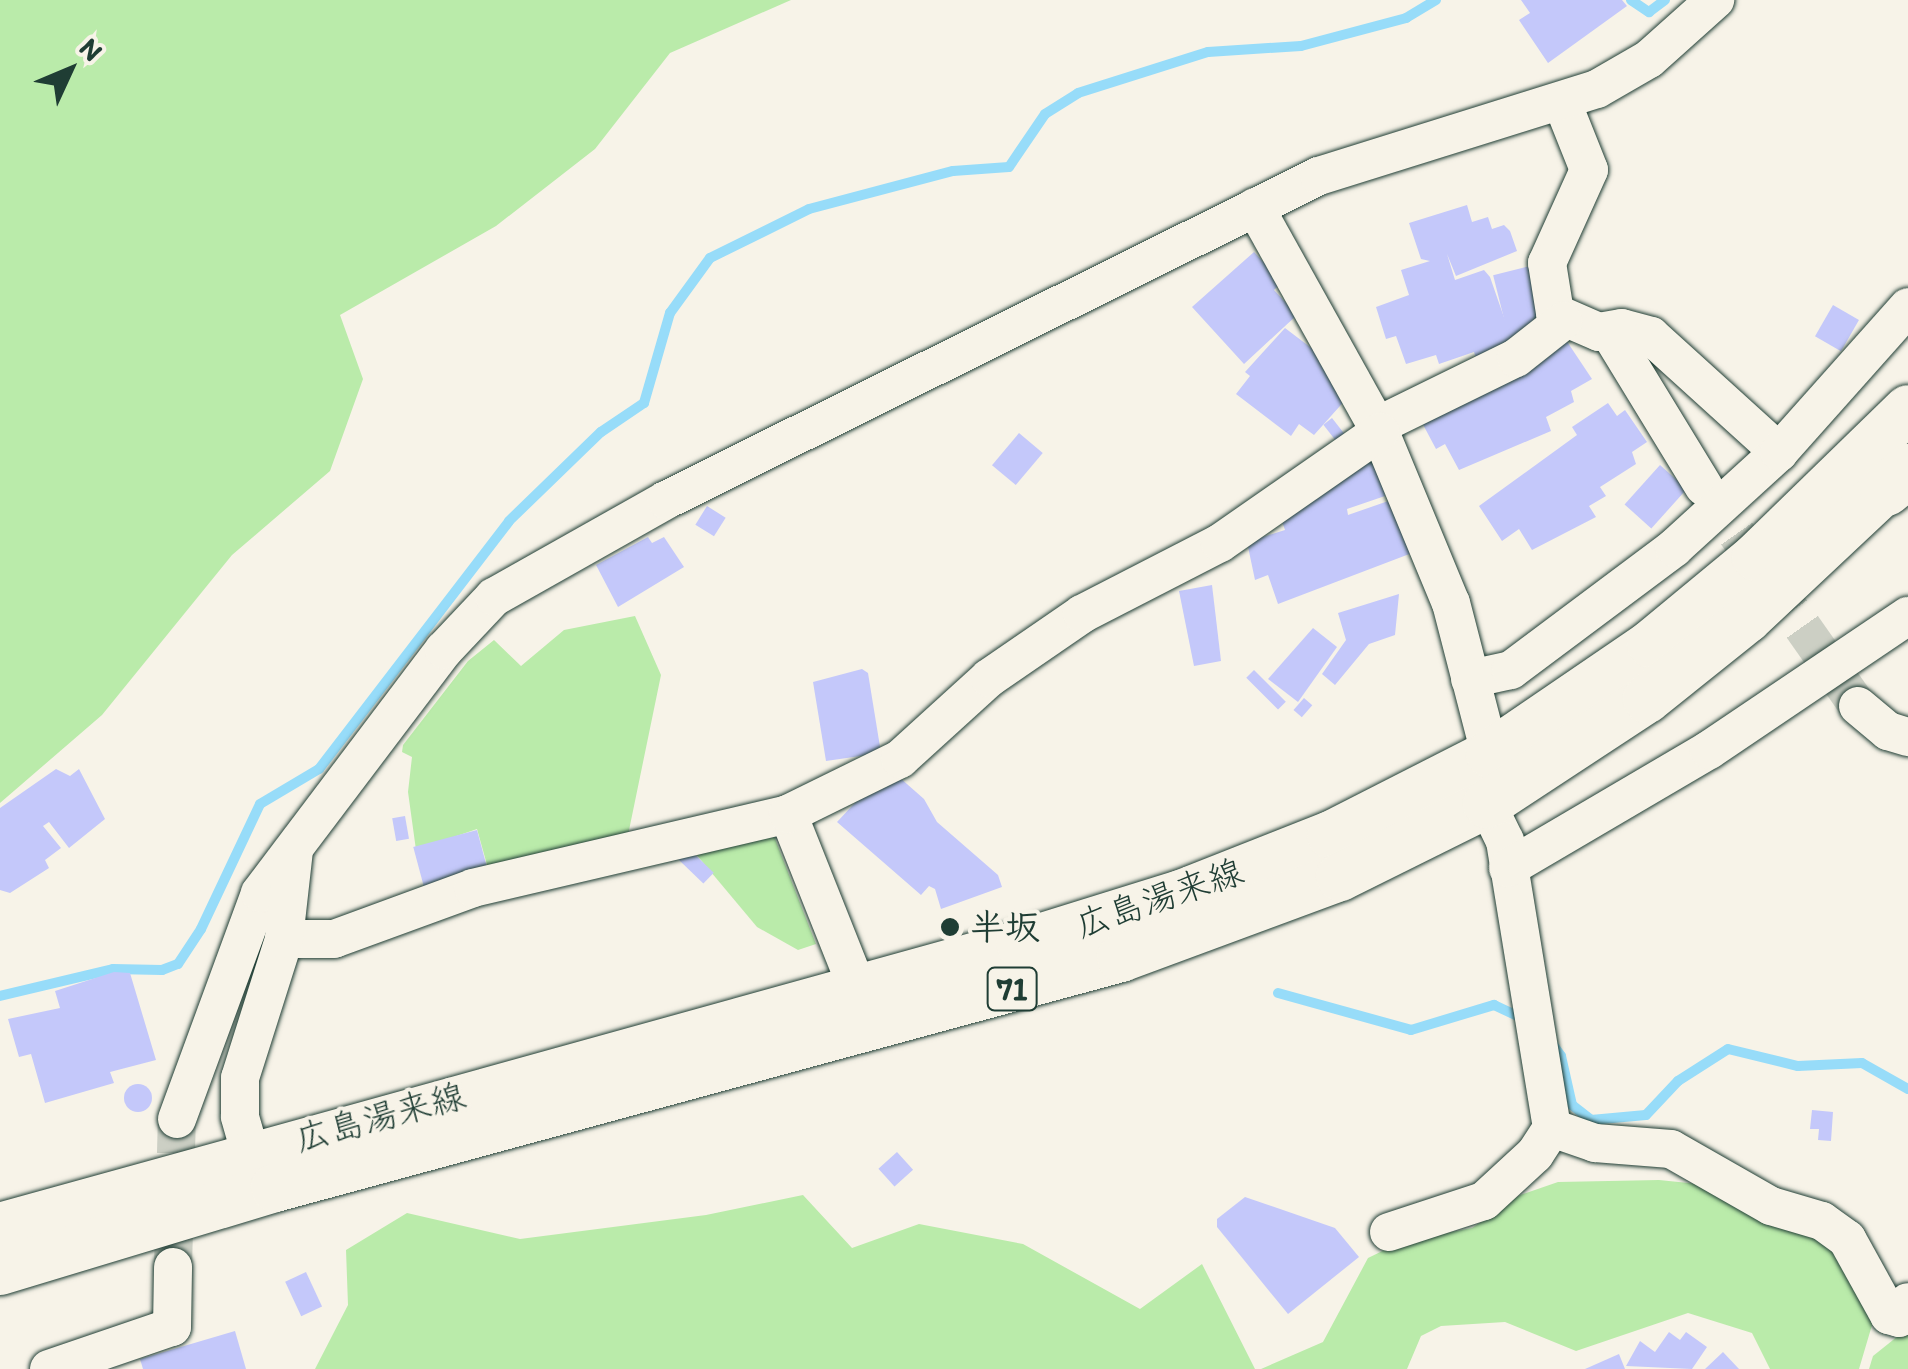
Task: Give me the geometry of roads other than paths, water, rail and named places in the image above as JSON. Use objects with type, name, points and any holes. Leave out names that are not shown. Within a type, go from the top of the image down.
[{"type":"main road","name":"広島湯来線","points":[[0,1226],[250,1152],[857,988],[1196,888],[1331,835],[1490,754],[1704,601],[1908,409]]},
{"type":"main road","name":"広島湯来線","points":[[0,1271],[275,1188],[1122,958],[1294,896],[1487,804],[1596,736],[1697,660],[1901,476]]},
{"type":"street","points":[[177,1120],[254,904],[467,622],[523,576],[1255,208],[1371,155],[1562,102],[1630,72],[1716,0]]},
{"type":"street","points":[[1562,102],[1590,162],[1547,262],[1550,303],[1563,320],[1610,333],[1622,328],[1651,336],[1779,452]]},
{"type":"street","points":[[1255,208],[1378,429],[1451,603],[1490,754]]},
{"type":"street","points":[[1470,679],[1511,670],[1594,612],[1779,452],[1908,308]]},
{"type":"street","points":[[284,938],[334,939],[473,888],[788,814],[900,758],[988,678],[1082,614],[1220,543],[1378,429],[1516,358],[1563,320]]},
{"type":"street","points":[[1610,333],[1704,487]]},
{"type":"street","points":[[1508,868],[1709,750],[1854,647],[1904,628]]},
{"type":"street","points":[[1858,706],[1876,724],[1908,737]]},
{"type":"street","points":[[1389,1232],[1484,1201],[1535,1154],[1552,1128],[1505,841],[1487,804]]},
{"type":"street","points":[[788,814],[857,988]]},
{"type":"street","points":[[250,1152],[240,1116],[240,1078],[284,938],[287,869],[300,840]]},
{"type":"street","points":[[1552,1128],[1582,1140],[1671,1149],[1771,1206],[1822,1221],[1847,1239],[1889,1315],[1900,1318],[1908,1302]]},
{"type":"street","points":[[48,1369],[172,1327],[174,1267]]},
{"type":"waterway","points":[[0,996],[113,969],[162,970],[178,964],[201,929],[260,804],[319,769],[509,521],[601,432],[644,403],[670,313],[710,258],[809,209],[953,171],[1009,167],[1045,114],[1078,93],[1208,52],[1301,46],[1406,18],[1436,0]]},
{"type":"waterway","points":[[1631,0],[1649,12],[1665,0]]},
{"type":"waterway","points":[[1278,993],[1411,1030],[1494,1005],[1524,1019]]},
{"type":"waterway","points":[[1549,1039],[1561,1056],[1572,1105],[1591,1120],[1646,1115],[1678,1081],[1728,1049],[1798,1066],[1862,1063],[1908,1089]]},
{"type":"tunnel","points":[[1704,487],[1858,706]]},
{"type":"tunnel","points":[[173,1267],[177,1119]]},
{"type":"place","name":"半坂","points":[[950,927]]}]
